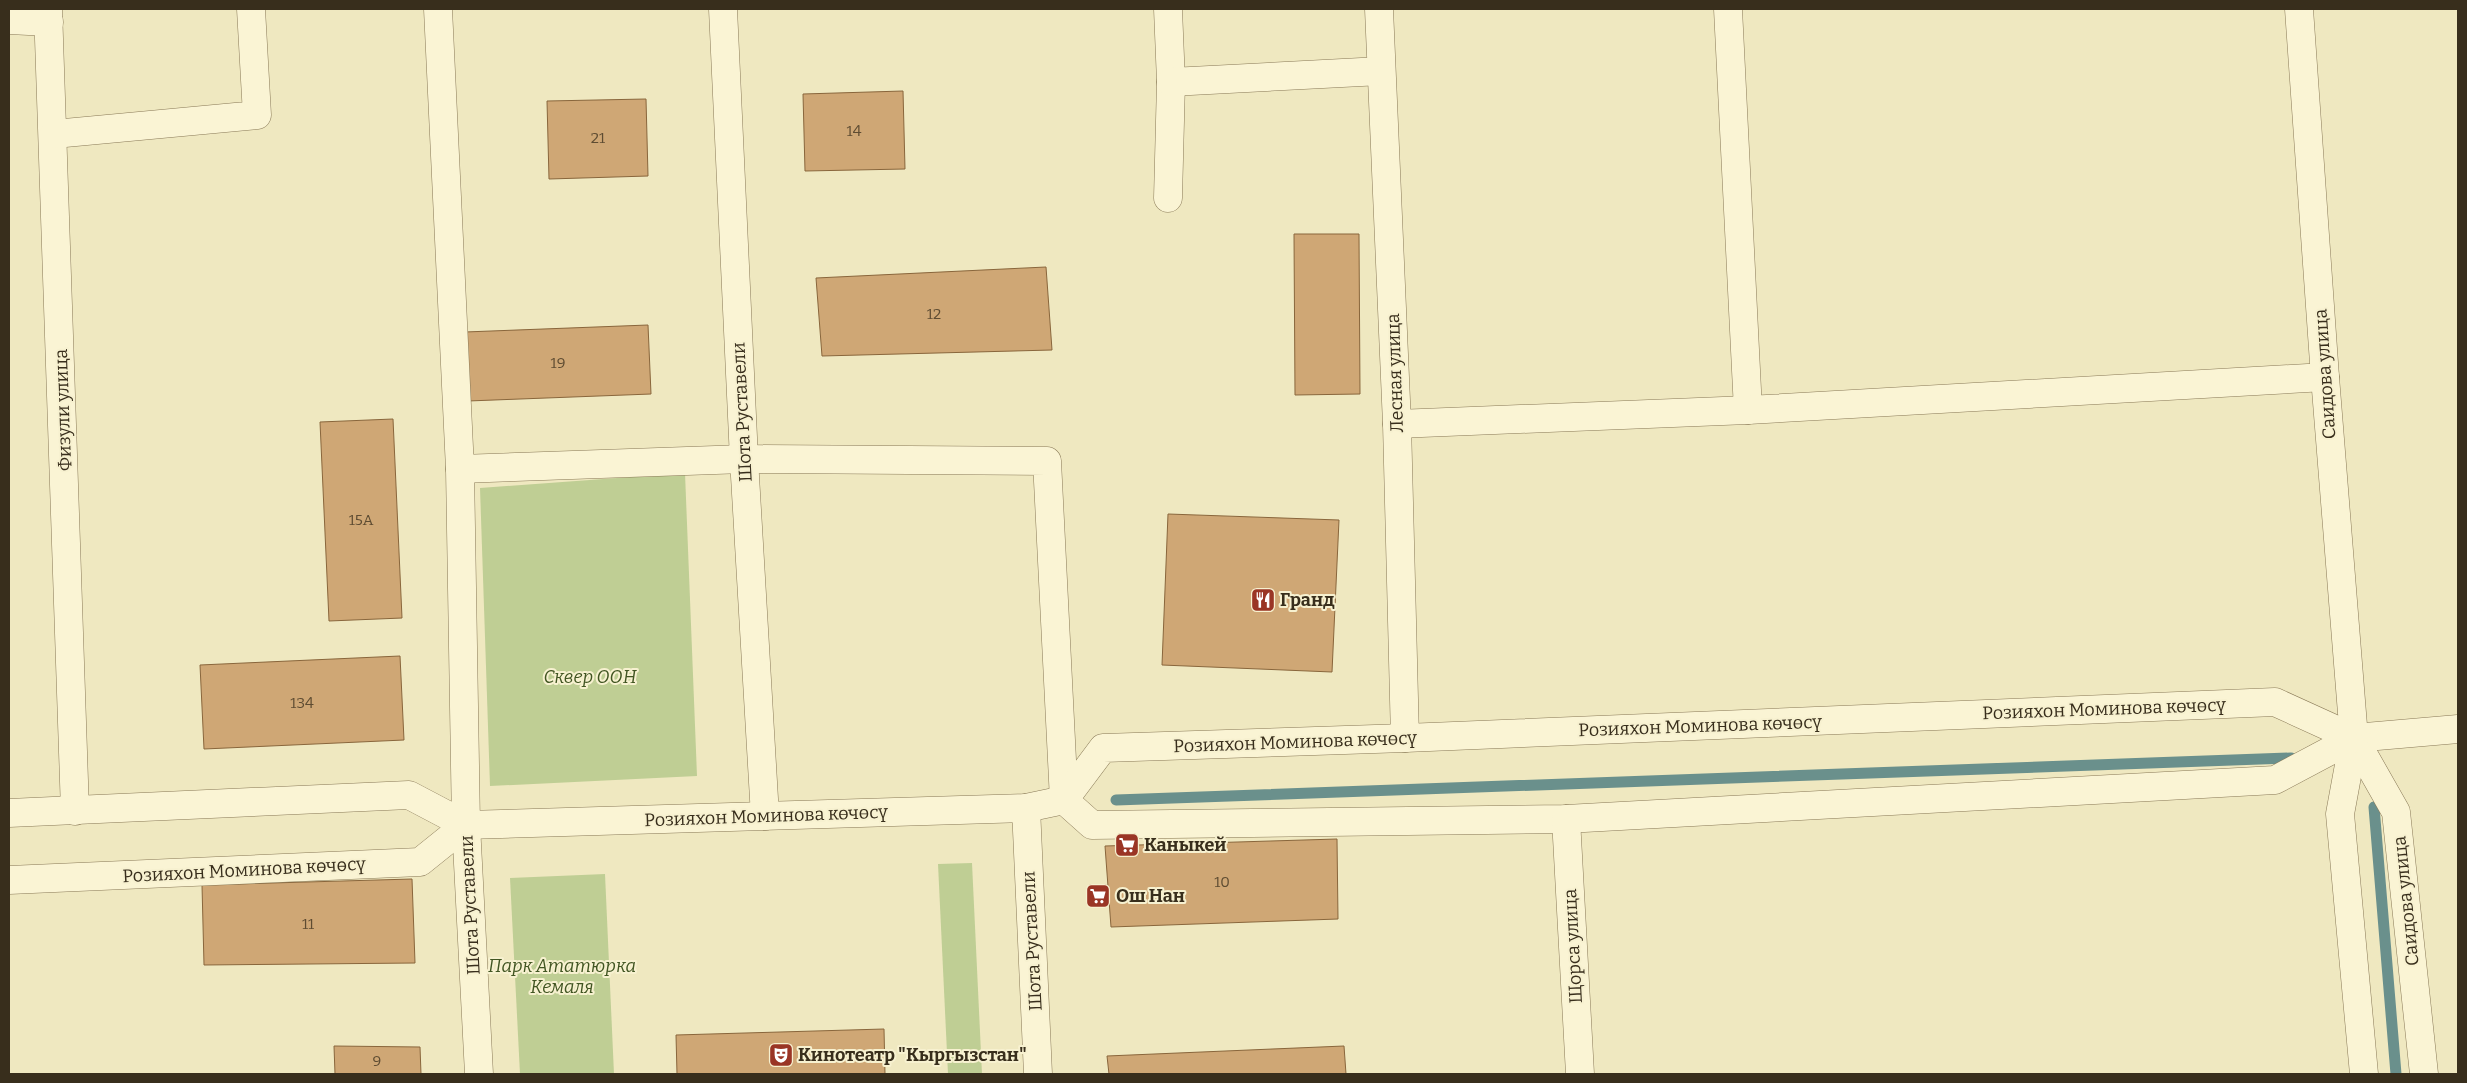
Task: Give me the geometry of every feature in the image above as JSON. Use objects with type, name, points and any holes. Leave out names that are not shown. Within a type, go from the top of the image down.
[{"type":"street","points":[[54,134],[257,115],[250,9]]},
{"type":"street","name":"Шота Руставели","points":[[438,9],[460,469],[466,825],[479,1074]]},
{"type":"street","name":"Шота Руставели","points":[[723,9],[744,459],[765,816]]},
{"type":"street","points":[[1168,9],[1171,82],[1168,198]]},
{"type":"street","name":"Лесная улица","points":[[1379,9],[1397,424],[1405,738]]},
{"type":"street","points":[[1728,9],[1748,410]]},
{"type":"street","name":"Саидова улица","points":[[2299,9],[2325,377],[2354,738],[2340,814],[2364,1074]]},
{"type":"street","points":[[9,20],[48,15]]},
{"type":"street","name":"Физули улица","points":[[48,15],[54,134],[75,811]]},
{"type":"street","points":[[1171,82],[1381,71]]},
{"type":"street","points":[[1397,424],[1748,410],[2325,377]]},
{"type":"street","points":[[460,469],[744,459],[1047,462],[1064,800]]},
{"type":"street","name":"Розияхон Моминова көчөсү","points":[[9,813],[408,795],[466,825],[1026,808],[1064,800],[1103,748],[1405,738],[2274,702],[2354,738]]},
{"type":"street","name":"Розияхон Моминова көчөсү","points":[[1064,800],[1092,825],[1566,819],[2274,780],[2354,738],[2458,729]]},
{"type":"street","name":"Саидова улица","points":[[2354,738],[2396,812],[2424,1074]]},
{"type":"street","name":"Шота Руставели","points":[[1026,808],[1038,1074]]},
{"type":"street","name":"Щорса улица","points":[[1566,819],[1580,1074]]},
{"type":"street","name":"Розияхон Моминова көчөсү","points":[[9,880],[420,862],[466,825]]},
{"type":"green space","name":"Сквер ООН","points":[[685,473],[697,776],[490,786],[480,488]]},
{"type":"green space","points":[[972,863],[982,1074],[948,1074],[938,864]]},
{"type":"green space","name":"Парк Ататюрка Кемаля","points":[[605,874],[614,1074],[520,1074],[510,878]]},
{"type":"building","points":[[903,91],[905,169],[805,171],[803,94]]},
{"type":"building","points":[[646,99],[648,176],[549,179],[547,101]]},
{"type":"building","points":[[1294,234],[1359,234],[1360,394],[1295,395]]},
{"type":"building","points":[[1046,267],[1052,350],[822,356],[816,278]]},
{"type":"building","points":[[648,325],[651,394],[468,401],[465,332]]},
{"type":"building","points":[[393,419],[402,618],[329,621],[320,422]]},
{"type":"building","points":[[1168,514],[1339,520],[1332,672],[1162,665]]},
{"type":"building","points":[[400,656],[404,740],[204,749],[200,665]]},
{"type":"building","points":[[1337,839],[1338,919],[1111,927],[1105,846]]},
{"type":"building","points":[[412,879],[415,963],[204,965],[202,885]]},
{"type":"building","name":"Кинотеатр \"Кыргызстан\"","points":[[884,1029],[885,1074],[677,1074],[676,1035]]},
{"type":"building","points":[[334,1046],[420,1047],[421,1074],[335,1074]]},
{"type":"building","points":[[1344,1046],[1346,1074],[1109,1074],[1107,1056]]},
{"type":"waterway","points":[[1116,800],[2291,758]]},
{"type":"waterway","points":[[2374,807],[2396,1074]]},
{"type":"place","name":"Гранд","points":[[1263,600]]},
{"type":"place","name":"Каныкей","points":[[1127,845]]},
{"type":"place","name":"Ош Нан","points":[[1098,896]]},
{"type":"place","name":"Кинотеатр \"Кыргызстан\"","points":[[781,1055]]}]
